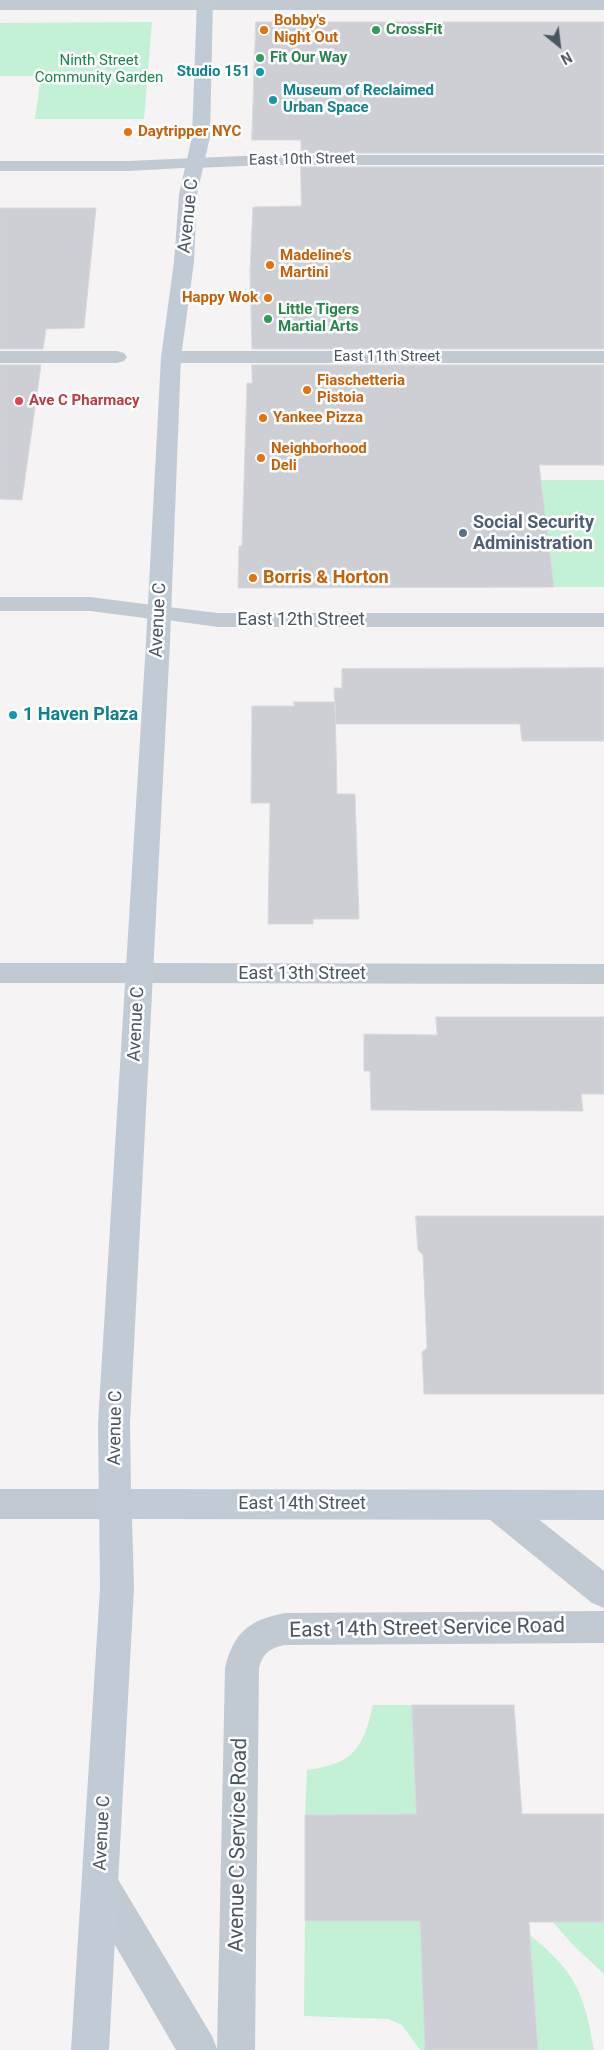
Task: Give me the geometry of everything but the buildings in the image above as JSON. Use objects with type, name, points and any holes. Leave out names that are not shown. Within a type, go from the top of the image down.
[{"type":"main road","name":"Avenue C","points":[[90,2050],[117,1588],[114,1423],[160,613],[171,357],[184,262],[188,194],[201,137],[205,3]]},
{"type":"main road","name":"East 14th Street","points":[[116,1504],[604,1505]]},
{"type":"street","points":[[0,5],[205,3],[604,5]]},
{"type":"street","name":"East 10th Street","points":[[0,166],[128,166],[267,160],[604,160]]},
{"type":"street","points":[[0,358],[117,357]]},
{"type":"street","name":"East 11th Street","points":[[171,357],[604,357]]},
{"type":"street","name":"East 12th Street","points":[[0,604],[90,604],[218,620],[604,620]]},
{"type":"street","name":"East 13th Street","points":[[0,973],[604,974]]},
{"type":"street","name":"East 14th Street","points":[[0,1504],[116,1504]]},
{"type":"street","points":[[496,1505],[604,1592]]},
{"type":"street","name":"East 14th Street Service Road","points":[[253,1642],[267,1632],[285,1629],[604,1627]]},
{"type":"street","name":"Avenue C Service Road","points":[[236,2050],[242,1668],[245,1652],[253,1642]]},
{"type":"street","points":[[100,1884],[198,2050]]},
{"type":"green space","name":"Ninth Street Community Garden","points":[[152,22],[144,119],[35,119],[41,76],[0,76],[0,23]]},
{"type":"green space","points":[[541,480],[604,480],[604,587],[554,587]]},
{"type":"green space","points":[[373,1705],[412,1705],[416,1814],[305,1815],[307,1770],[336,1763],[354,1751],[365,1732]]},
{"type":"green space","points":[[305,1921],[420,1921],[425,2050],[420,2050],[402,2025],[388,2019],[304,2016]]},
{"type":"green space","points":[[553,1922],[604,1922],[604,1974],[573,1945]]},
{"type":"green space","points":[[530,1935],[558,1961],[576,1985],[586,2013],[594,2050],[538,2050]]},
{"type":"place","name":"Bobby's Night Out","points":[[264,30]]},
{"type":"place","name":"CrossFit","points":[[376,30]]},
{"type":"place","name":"Fit Our Way","points":[[260,58]]},
{"type":"place","name":"Studio 151","points":[[260,72]]},
{"type":"place","name":"Museum of Reclaimed Urban Space","points":[[273,100]]},
{"type":"place","name":"Daytripper NYC","points":[[128,132]]},
{"type":"place","name":"Madeline’s Martini","points":[[270,265]]},
{"type":"place","name":"Happy Wok","points":[[268,298]]},
{"type":"place","name":"Little Tigers Martial Arts","points":[[268,319]]},
{"type":"place","name":"Fiaschetteria Pistoia","points":[[307,390]]},
{"type":"place","name":"Ave C Pharmacy","points":[[19,401]]},
{"type":"place","name":"Yankee Pizza","points":[[263,418]]},
{"type":"place","name":"Neighborhood Deli","points":[[261,458]]},
{"type":"place","name":"Social Security Administration","points":[[463,533]]},
{"type":"place","name":"Borris & Horton","points":[[253,578]]},
{"type":"place","name":"1 Haven Plaza","points":[[13,715]]}]
